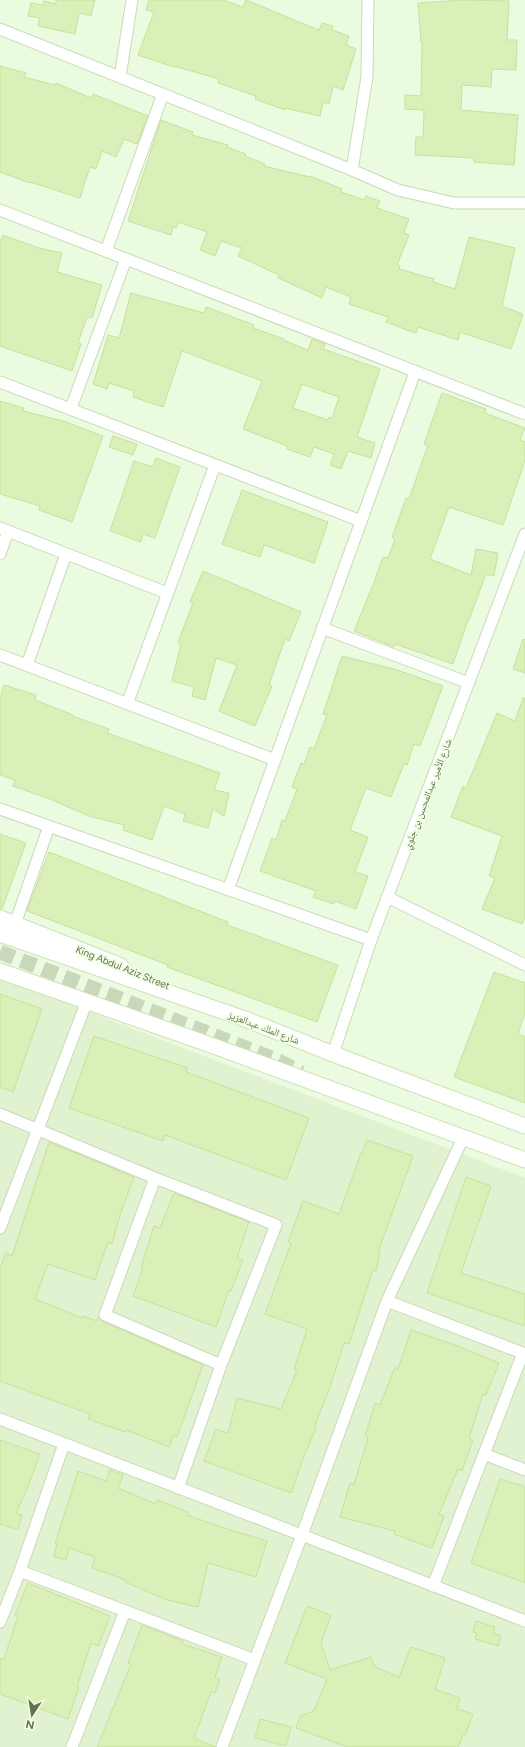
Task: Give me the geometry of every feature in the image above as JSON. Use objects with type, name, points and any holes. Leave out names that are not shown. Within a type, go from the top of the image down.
[{"type":"street","points":[[120,77],[132,0]]},
{"type":"street","points":[[352,170],[367,77],[368,0]]},
{"type":"street","points":[[0,29],[352,170],[398,190],[454,203],[525,203]]},
{"type":"street","points":[[106,251],[163,94]]},
{"type":"street","points":[[0,210],[525,414]]},
{"type":"street","points":[[71,408],[126,259]]},
{"type":"street","points":[[228,890],[415,372]]},
{"type":"street","points":[[0,382],[71,408],[361,521]]},
{"type":"street","points":[[127,704],[215,465]]},
{"type":"street","points":[[0,554],[4,529],[167,594]]},
{"type":"street","name":"شارع الأمير عبدالمحسن بن جلوي","points":[[332,1054],[371,940],[525,534]]},
{"type":"street","points":[[27,665],[66,554]]},
{"type":"street","points":[[322,628],[469,683]]},
{"type":"street","points":[[0,655],[275,760]]},
{"type":"street","points":[[0,809],[371,940]]},
{"type":"street","points":[[14,924],[49,826]]},
{"type":"street","points":[[388,897],[525,963]]},
{"type":"street","name":"King Abdul Aziz Street","points":[[0,918],[164,983],[245,1019]]},
{"type":"street","name":"شارع الملك عبدالعزيز","points":[[0,934],[245,1019],[332,1054],[525,1126]]},
{"type":"street","points":[[0,971],[464,1136],[525,1160]]},
{"type":"street","points":[[0,1228],[87,1001]]},
{"type":"street","points":[[0,1114],[155,1178],[276,1225],[221,1365],[178,1488]]},
{"type":"street","points":[[222,1747],[302,1536],[387,1300],[464,1136]]},
{"type":"street","points":[[155,1178],[105,1316],[221,1365]]},
{"type":"street","points":[[387,1300],[524,1353],[433,1586]]},
{"type":"street","points":[[0,1419],[525,1622]]},
{"type":"street","points":[[0,1622],[20,1570],[64,1444]]},
{"type":"street","points":[[484,1454],[525,1470]]},
{"type":"street","points":[[20,1570],[255,1660]]},
{"type":"street","points":[[72,1747],[125,1611]]},
{"type":"shaded area","points":[[0,973],[107,1019],[525,1178],[525,1747],[0,1747]]},
{"type":"building","points":[[56,0],[95,0],[91,16],[79,13],[75,34],[38,26],[40,18],[28,16],[31,3],[43,5],[44,1],[56,4]]},
{"type":"building","points":[[149,0],[223,0],[243,7],[246,0],[319,30],[322,23],[333,26],[332,30],[349,36],[346,45],[356,49],[343,90],[333,86],[329,104],[323,102],[320,116],[285,108],[285,110],[255,99],[256,96],[218,83],[219,79],[174,67],[138,55],[154,12],[146,10]]},
{"type":"building","points":[[463,0],[509,1],[507,40],[517,40],[516,70],[492,69],[491,87],[462,85],[461,110],[518,115],[514,165],[474,162],[474,158],[415,155],[416,137],[423,137],[424,110],[405,109],[405,95],[421,96],[422,42],[418,3]]},
{"type":"building","points":[[0,66],[26,73],[24,77],[55,85],[56,83],[91,98],[93,94],[148,116],[137,144],[124,139],[116,157],[102,151],[96,169],[90,167],[80,198],[0,172]]},
{"type":"building","points":[[161,120],[193,132],[192,135],[228,145],[227,147],[246,154],[245,156],[265,164],[264,166],[310,176],[342,189],[341,192],[364,200],[366,196],[380,201],[377,208],[409,219],[404,233],[409,235],[397,265],[400,266],[399,269],[434,279],[433,282],[455,289],[469,237],[515,248],[502,306],[523,314],[511,349],[460,332],[458,340],[418,327],[416,333],[407,330],[386,322],[388,317],[349,304],[351,297],[326,287],[322,298],[278,278],[279,275],[238,256],[242,248],[221,241],[215,256],[200,250],[207,232],[178,222],[176,228],[173,227],[171,235],[128,221]]},
{"type":"building","points":[[3,235],[39,248],[62,253],[57,272],[102,285],[92,318],[87,317],[78,343],[81,344],[72,371],[0,346],[0,242]]},
{"type":"building","points":[[131,293],[204,313],[206,307],[254,325],[253,328],[284,339],[283,340],[308,350],[312,339],[325,344],[323,349],[380,369],[357,437],[375,443],[371,458],[348,451],[341,469],[330,465],[334,454],[314,447],[310,457],[287,449],[287,446],[243,429],[262,381],[182,351],[163,407],[133,397],[134,391],[109,383],[107,389],[93,384],[108,335],[119,338]],"holes":[[[302,384],[339,397],[332,418],[329,417],[328,420],[293,408]]]},
{"type":"building","points":[[442,393],[486,409],[485,413],[525,428],[520,440],[525,442],[525,460],[503,525],[449,507],[430,559],[471,575],[476,549],[498,553],[494,576],[486,574],[453,664],[395,644],[394,647],[354,631],[383,557],[388,558],[395,539],[392,537],[406,498],[409,499],[428,445],[424,444]]},
{"type":"building","points":[[0,401],[24,408],[23,411],[63,421],[103,436],[72,522],[39,510],[40,506],[0,494]]},
{"type":"building","points":[[113,436],[137,444],[133,455],[109,447]]},
{"type":"building","points":[[156,458],[180,467],[155,538],[143,534],[141,542],[110,531],[134,461],[153,467]]},
{"type":"building","points":[[242,490],[328,522],[314,563],[264,545],[260,557],[222,544]]},
{"type":"building","points":[[203,571],[301,612],[289,641],[285,639],[269,685],[272,686],[255,726],[219,711],[237,665],[216,658],[205,700],[192,696],[194,687],[172,681],[181,644],[178,642],[193,603],[190,602]]},
{"type":"building","points":[[523,639],[525,640],[525,673],[513,669]]},
{"type":"building","points":[[342,656],[394,669],[443,686],[420,746],[414,744],[407,765],[404,764],[391,797],[366,788],[350,830],[368,837],[355,872],[368,876],[356,909],[335,901],[334,904],[313,897],[316,891],[260,871],[272,838],[276,840],[282,820],[285,821],[297,789],[292,787],[301,763],[304,764],[310,747],[314,749],[327,715],[323,714]]},
{"type":"building","points":[[4,685],[36,695],[35,700],[73,715],[72,716],[109,729],[107,733],[220,773],[214,790],[229,793],[224,816],[213,809],[208,828],[183,821],[185,814],[164,806],[152,840],[123,830],[124,825],[89,816],[50,799],[13,786],[15,780],[0,775],[0,699]]},
{"type":"building","points":[[523,698],[525,698],[525,917],[522,924],[482,909],[495,878],[489,876],[502,836],[451,817],[463,786],[466,788],[497,713],[515,721]]},
{"type":"building","points":[[0,834],[26,843],[2,909],[0,909]]},
{"type":"building","points":[[49,852],[228,922],[227,925],[338,965],[317,1022],[167,967],[168,965],[27,911]]},
{"type":"building","points":[[494,972],[525,983],[525,1013],[518,1034],[525,1037],[525,1103],[454,1077]]},
{"type":"building","points":[[0,994],[42,1009],[13,1092],[0,1087]]},
{"type":"building","points":[[94,1036],[188,1068],[186,1072],[309,1118],[286,1180],[165,1135],[163,1141],[69,1108]]},
{"type":"building","points":[[367,1140],[413,1156],[378,1252],[380,1252],[376,1271],[373,1270],[349,1344],[344,1343],[329,1390],[315,1425],[317,1426],[304,1456],[291,1493],[204,1461],[216,1429],[228,1433],[237,1398],[281,1409],[297,1370],[294,1369],[307,1329],[265,1314],[291,1243],[288,1242],[303,1201],[339,1214]]},
{"type":"building","points":[[49,1142],[134,1177],[120,1215],[112,1244],[108,1242],[95,1280],[48,1264],[35,1299],[82,1318],[83,1316],[97,1321],[98,1317],[102,1321],[203,1365],[177,1437],[174,1435],[169,1447],[126,1430],[125,1432],[88,1419],[90,1414],[0,1381],[0,1268],[6,1253],[12,1256]]},
{"type":"building","points":[[466,1177],[491,1186],[461,1273],[525,1294],[525,1326],[427,1293]]},
{"type":"building","points":[[174,1193],[249,1222],[237,1258],[243,1260],[231,1291],[229,1290],[216,1327],[133,1296],[143,1268],[141,1267],[154,1226],[160,1228]]},
{"type":"building","points":[[411,1330],[455,1345],[499,1363],[486,1395],[483,1394],[469,1439],[473,1440],[462,1471],[458,1469],[439,1514],[444,1516],[432,1548],[394,1534],[395,1531],[340,1517],[350,1483],[354,1484],[368,1438],[365,1436],[375,1403],[380,1405],[395,1367],[398,1369]]},
{"type":"building","points":[[0,1440],[40,1454],[16,1513],[22,1515],[18,1530],[0,1524]]},
{"type":"building","points":[[110,1470],[123,1475],[118,1488],[156,1504],[157,1500],[188,1512],[187,1515],[267,1541],[256,1577],[208,1563],[198,1607],[167,1600],[125,1582],[126,1580],[92,1568],[95,1557],[69,1548],[66,1560],[54,1557],[57,1544],[55,1544],[78,1471],[106,1481]]},
{"type":"building","points":[[500,1479],[525,1487],[525,1583],[471,1563]]},
{"type":"building","points":[[28,1583],[110,1616],[98,1646],[91,1643],[77,1687],[79,1687],[68,1719],[0,1694],[0,1658],[4,1659],[18,1616],[15,1615]]},
{"type":"building","points":[[307,1606],[331,1615],[321,1643],[330,1670],[371,1657],[375,1667],[399,1677],[411,1647],[445,1658],[435,1689],[460,1698],[457,1709],[473,1714],[465,1735],[463,1735],[458,1747],[347,1747],[296,1728],[300,1716],[314,1711],[327,1679],[285,1663]]},
{"type":"building","points":[[476,1621],[495,1627],[493,1633],[501,1636],[498,1646],[475,1639],[477,1633],[473,1632]]},
{"type":"building","points":[[142,1625],[183,1641],[182,1644],[222,1657],[215,1677],[220,1679],[215,1693],[211,1692],[194,1738],[215,1747],[97,1747],[131,1664],[128,1663]]},
{"type":"building","points":[[260,1719],[291,1727],[286,1746],[255,1738]]},
{"type":"tunnel","points":[[0,952],[279,1061],[301,1073]]}]
